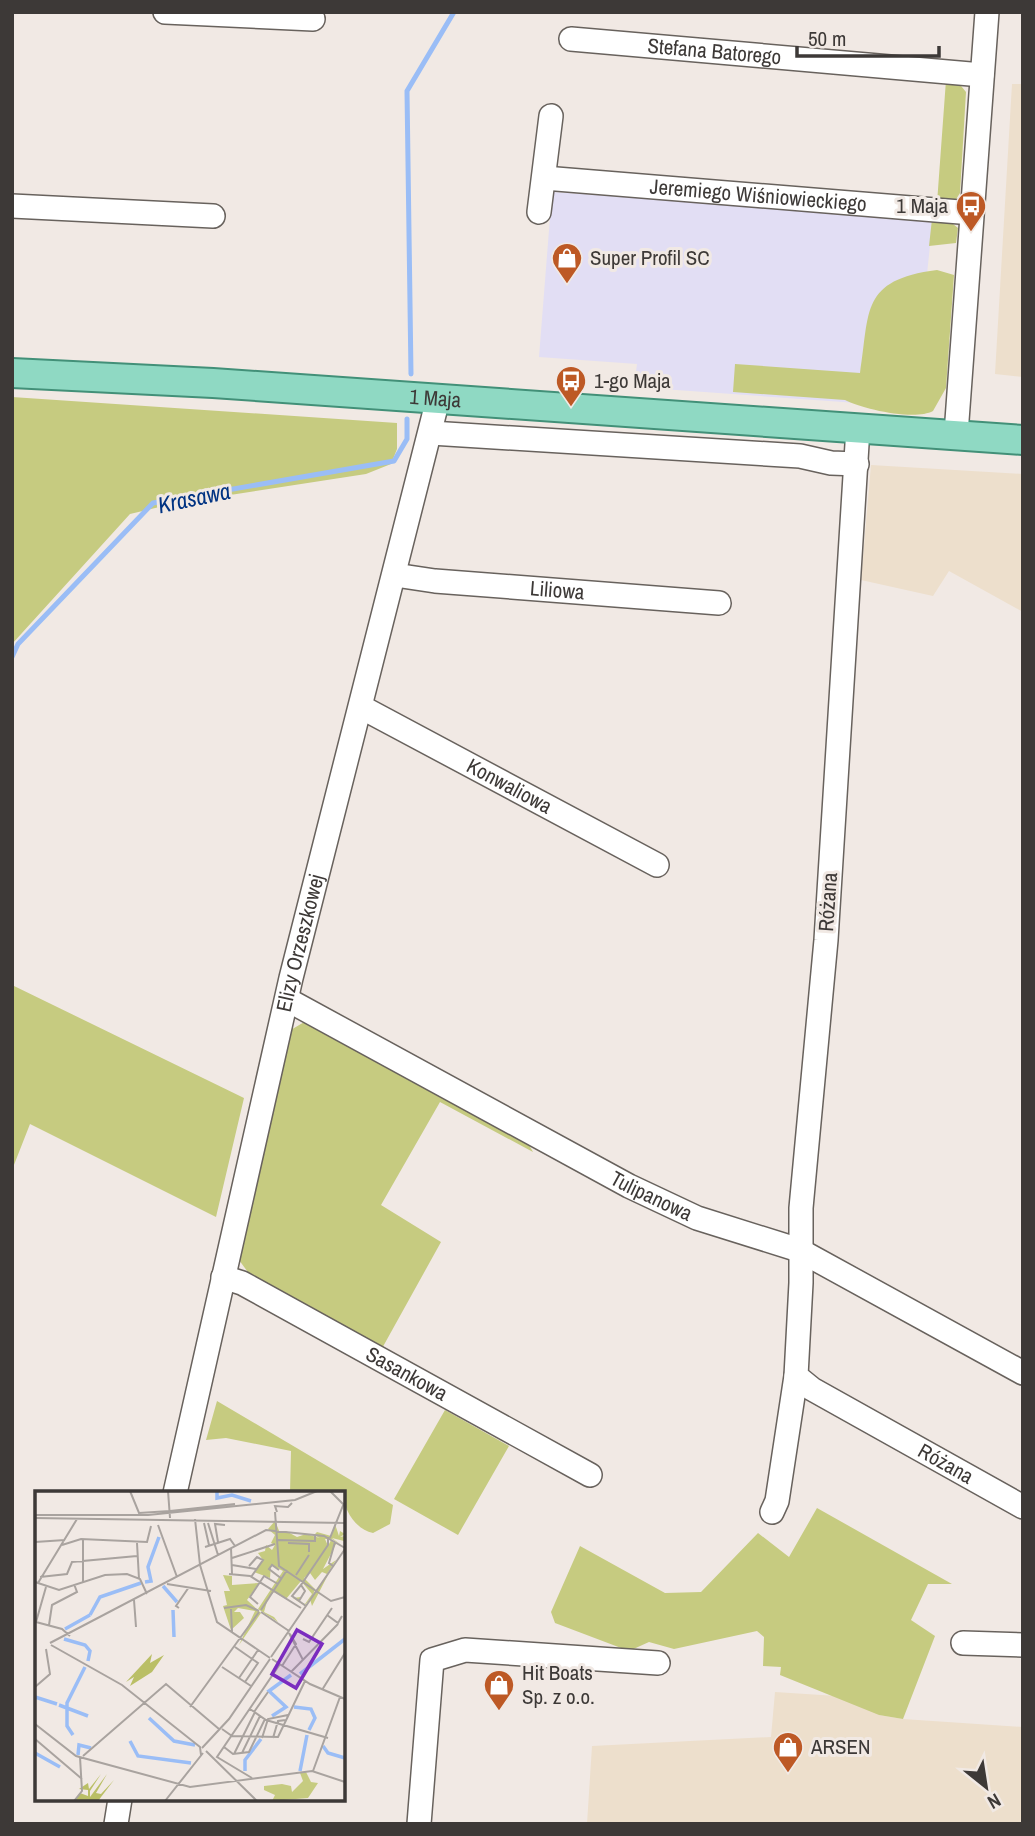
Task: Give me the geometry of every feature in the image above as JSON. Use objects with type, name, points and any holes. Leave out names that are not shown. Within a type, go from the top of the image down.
[{"type":"main road","name":"1 Maja","points":[[12,373],[438,399],[1023,440]]},
{"type":"street","points":[[165,12],[313,19]]},
{"type":"street","points":[[956,434],[987,12]]},
{"type":"street","name":"Stefana Batorego","points":[[571,40],[982,75]]},
{"type":"street","points":[[539,212],[551,116]]},
{"type":"street","name":"Jeremiego Wiśniowieckiego","points":[[544,178],[972,213]]},
{"type":"street","points":[[12,206],[213,216]]},
{"type":"street","name":"Elizy Orzeszkowej","points":[[175,1491],[288,1000],[438,399]]},
{"type":"street","name":"Różana","points":[[772,1512],[777,1501],[796,1376],[801,1283],[799,1250],[826,940],[858,428]]},
{"type":"street","points":[[431,433],[786,455],[857,464]]},
{"type":"street","name":"Liliowa","points":[[395,575],[435,581],[719,603]]},
{"type":"street","name":"Konwaliowa","points":[[361,707],[657,865]]},
{"type":"street","name":"Tulipanowa","points":[[288,1000],[629,1186],[697,1217],[799,1250],[1023,1373]]},
{"type":"street","name":"Sasankowa","points":[[223,1277],[251,1288],[590,1475]]},
{"type":"street","name":"Różana","points":[[796,1376],[1023,1507]]},
{"type":"street","points":[[963,1643],[1023,1645]]},
{"type":"street","points":[[419,1824],[432,1660],[465,1650],[658,1662]]},
{"type":"street","points":[[116,1824],[120,1801]]},
{"type":"shaded area","points":[[1012,84],[1023,84],[1023,377],[995,374]]},
{"type":"shaded area","points":[[552,192],[933,217],[913,407],[634,387],[637,364],[539,357]]},
{"type":"shaded area","points":[[871,465],[1023,474],[1023,612],[949,571],[933,596],[861,580]]},
{"type":"shaded area","points":[[775,1692],[852,1697],[879,1715],[903,1719],[1023,1727],[1023,1824],[587,1824],[592,1746],[771,1737]]},
{"type":"green space","points":[[946,80],[957,81],[966,92],[960,193],[955,201],[937,203]]},
{"type":"green space","points":[[932,219],[948,220],[958,228],[956,243],[929,246]]},
{"type":"green space","points":[[937,270],[954,275],[946,388],[933,411],[925,414],[902,414],[863,407],[845,400],[733,392],[735,364],[860,373],[868,316],[881,291],[912,275]]},
{"type":"green space","points":[[12,397],[397,423],[397,449],[391,464],[366,474],[172,504],[130,514],[12,644]]},
{"type":"green space","points":[[12,985],[244,1098],[216,1217],[30,1124],[12,1170]]},
{"type":"green space","points":[[306,1021],[525,1138],[533,1152],[440,1102],[381,1205],[441,1242],[380,1352],[250,1275],[239,1260],[289,1031]]},
{"type":"green space","points":[[217,1401],[393,1505],[390,1524],[373,1533],[361,1528],[348,1512],[345,1491],[290,1491],[291,1451],[226,1438],[206,1440]]},
{"type":"green space","points":[[445,1410],[509,1446],[458,1535],[394,1499]]},
{"type":"green space","points":[[817,1508],[952,1584],[928,1584],[911,1620],[935,1636],[903,1719],[879,1715],[780,1675],[781,1667],[763,1666],[764,1637],[757,1631],[674,1649],[649,1642],[629,1651],[555,1623],[551,1612],[580,1546],[665,1593],[701,1592],[758,1533],[789,1557]]},
{"type":"waterway","name":"Krasawa","points":[[411,374],[407,91],[454,12]]},
{"type":"waterway","name":"Krasawa","points":[[12,657],[18,644],[153,503],[394,461],[407,439],[407,419]]},
{"type":"place","name":"1 Maja","points":[[971,233]]},
{"type":"place","name":"Super Profil SC","points":[[567,285]]},
{"type":"place","name":"1-go Maja","points":[[571,408]]},
{"type":"place","name":"Hit Boats Sp. z o.o.","points":[[499,1712]]},
{"type":"place","name":"ARSEN","points":[[788,1774]]}]
